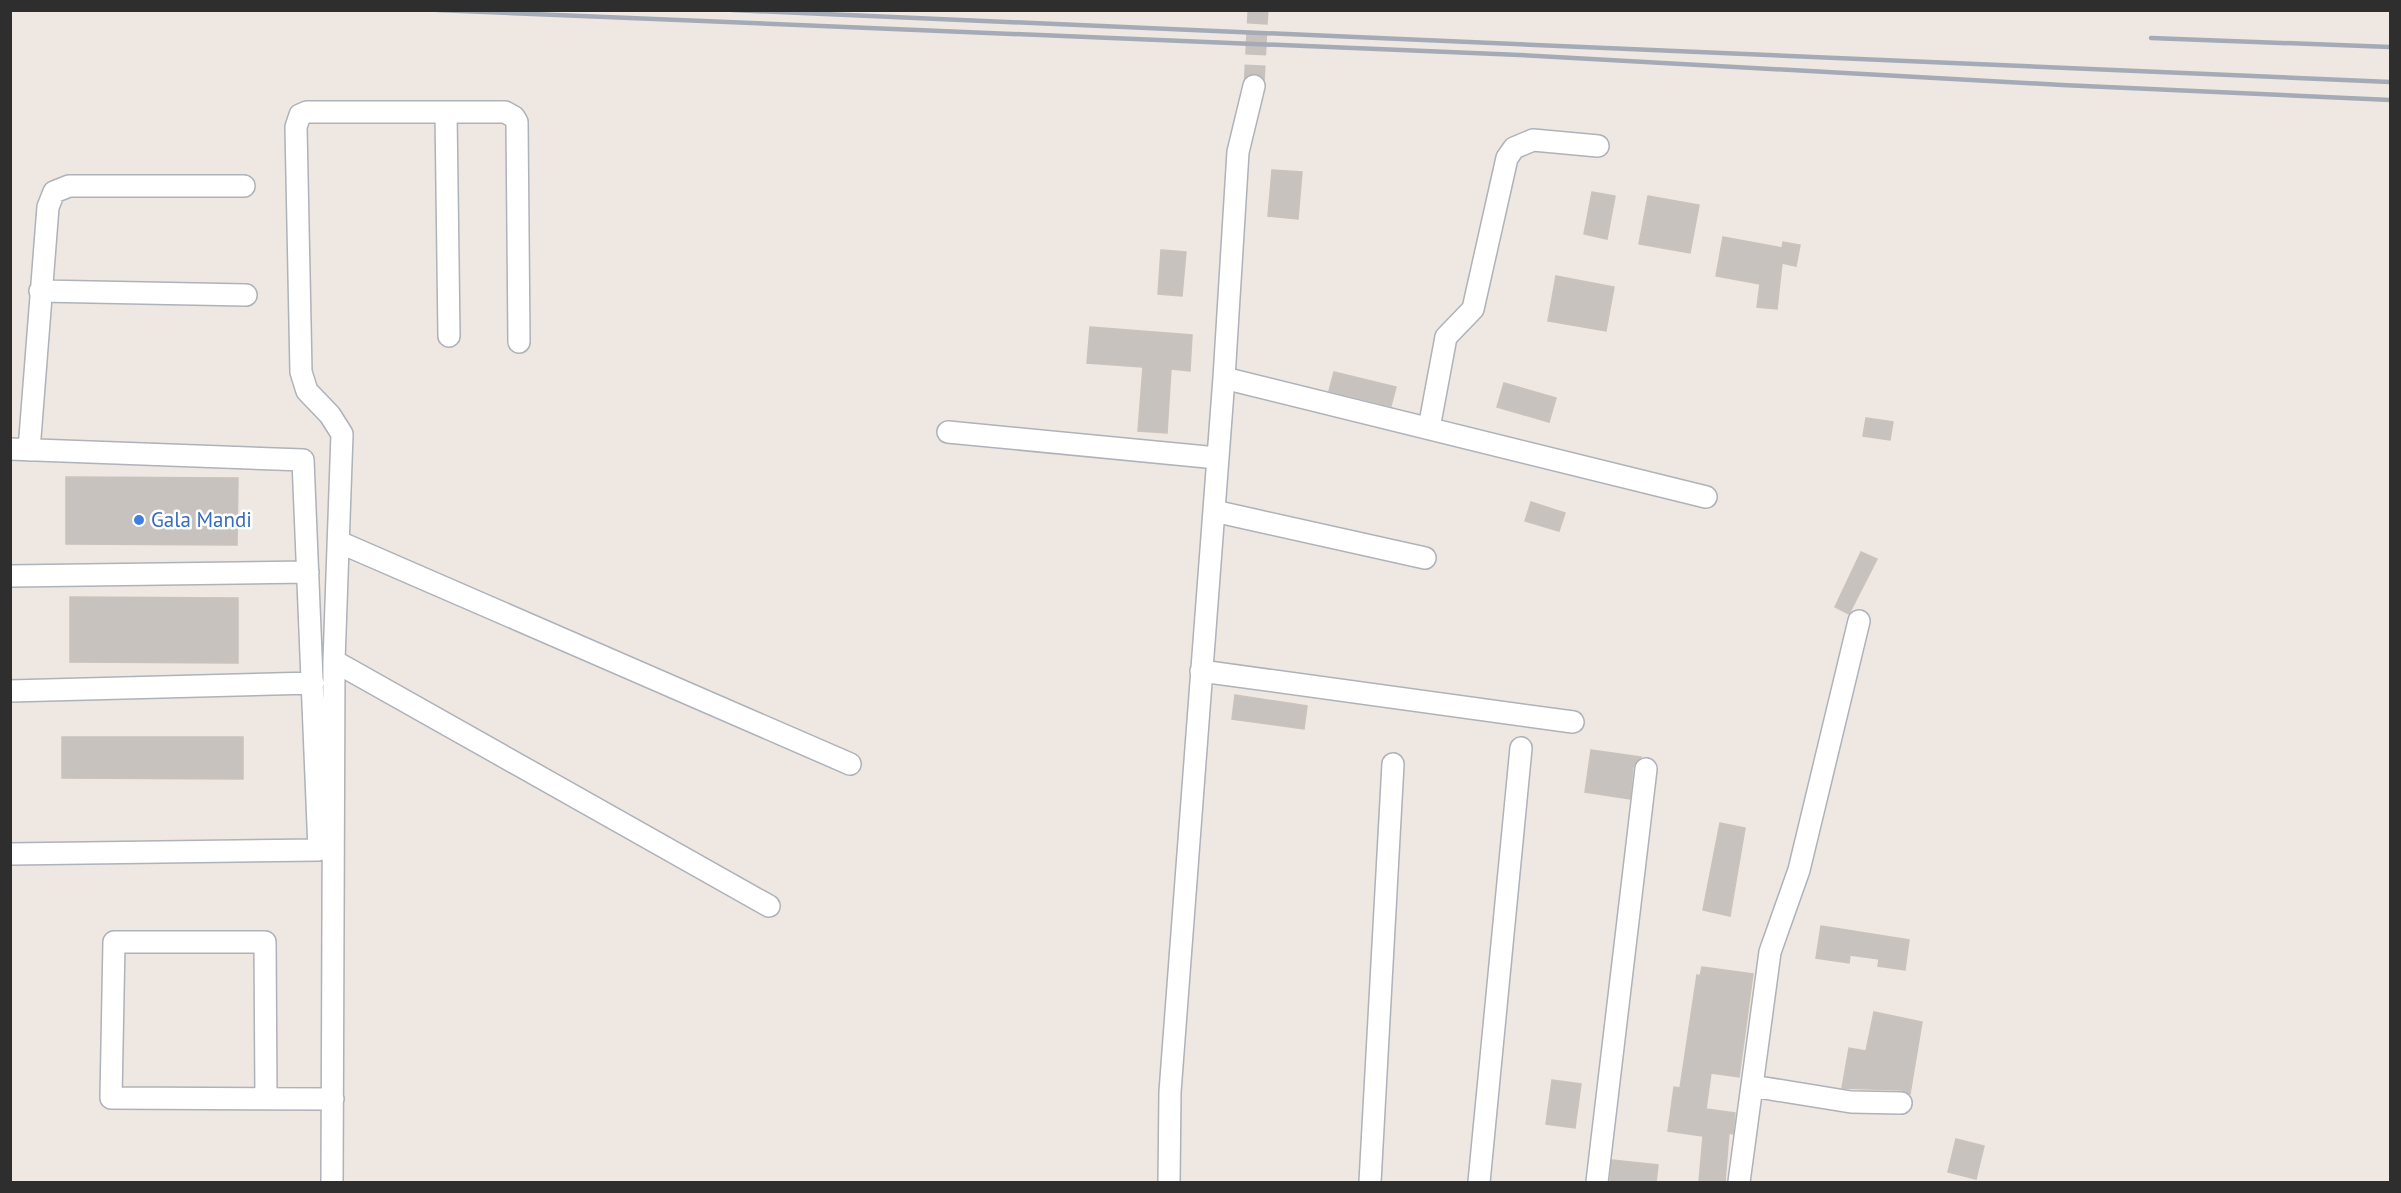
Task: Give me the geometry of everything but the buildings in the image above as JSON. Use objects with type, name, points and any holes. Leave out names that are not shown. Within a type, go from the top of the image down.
[{"type":"street","points":[[1169,1182],[1170,1092],[1224,378],[1238,152],[1254,86]]},
{"type":"street","points":[[332,1182],[334,661],[342,434],[330,415],[307,391],[301,372],[297,120],[307,112],[505,112],[514,117],[517,122],[519,342]]},
{"type":"street","points":[[446,112],[449,336]]},
{"type":"street","points":[[1429,428],[1446,337],[1473,309],[1507,158],[1514,148],[1533,140],[1598,146]]},
{"type":"street","points":[[10,854],[319,850],[303,460],[20,450],[48,207],[54,192],[60,188],[244,186]]},
{"type":"street","points":[[40,291],[246,295]]},
{"type":"street","points":[[1224,378],[1706,496]]},
{"type":"street","points":[[948,432],[1217,458]]},
{"type":"street","points":[[1214,511],[1425,558]]},
{"type":"street","points":[[339,542],[850,764]]},
{"type":"street","points":[[10,576],[308,572]]},
{"type":"street","points":[[1739,1182],[1770,952],[1799,870],[1859,621]]},
{"type":"street","points":[[334,661],[769,906]]},
{"type":"street","points":[[1201,671],[1573,722]]},
{"type":"street","points":[[10,691],[312,682]]},
{"type":"street","points":[[1479,1182],[1521,748]]},
{"type":"street","points":[[1370,1182],[1393,764]]},
{"type":"street","points":[[1597,1182],[1646,770]]},
{"type":"street","points":[[266,1098],[265,942],[114,942],[111,1098],[266,1098],[333,1098]]},
{"type":"street","points":[[1752,1086],[1851,1102],[1902,1102]]},
{"type":"tunnel","points":[[1254,86],[1258,10]]},
{"type":"railway","points":[[437,10],[1520,55],[2062,85],[2390,100]]},
{"type":"railway","points":[[732,10],[2390,82]]},
{"type":"railway","points":[[2151,38],[2390,47]]},
{"type":"place","name":"Gala Mandi","points":[[139,520]]}]
